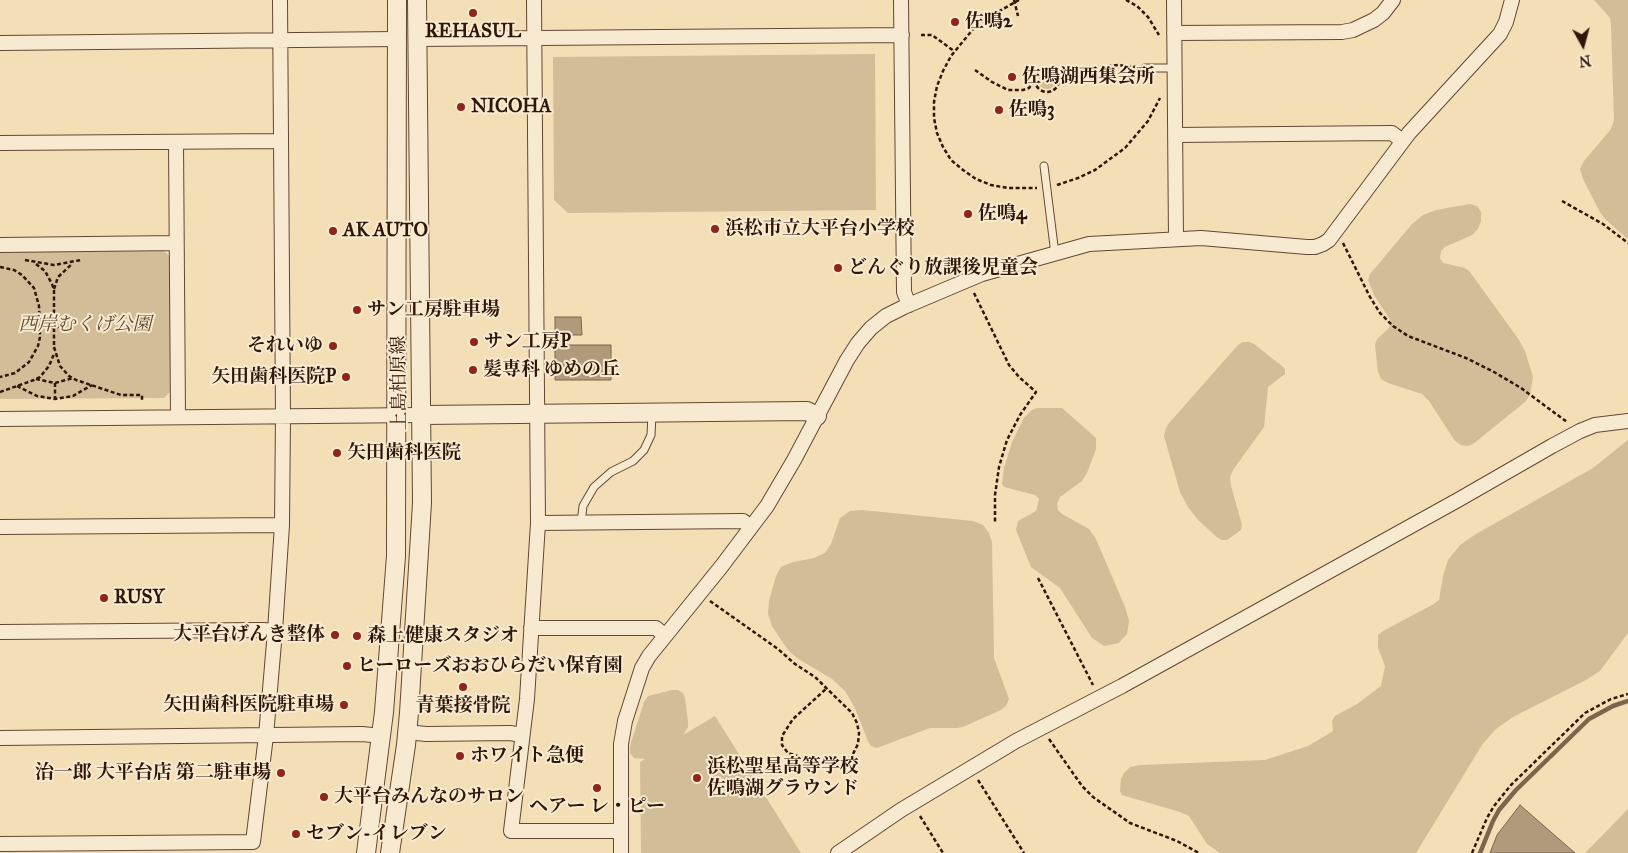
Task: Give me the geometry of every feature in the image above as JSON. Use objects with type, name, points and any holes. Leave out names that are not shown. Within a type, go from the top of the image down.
[{"type":"street","points":[[0,844],[253,842],[266,736],[282,525],[280,0]]},
{"type":"street","name":"上島柏原線","points":[[366,853],[382,736],[396,556],[397,0]]},
{"type":"street","name":"上島柏原線","points":[[390,853],[407,732],[421,538],[423,468],[417,0]]},
{"type":"street","points":[[534,0],[538,523],[527,699],[511,831],[621,831]]},
{"type":"street","points":[[901,0],[904,292],[909,305]]},
{"type":"street","points":[[1174,0],[1174,34],[1170,68],[1175,135],[1176,239]]},
{"type":"street","points":[[1174,34],[1342,32],[1353,30],[1374,20],[1393,0]]},
{"type":"street","points":[[621,853],[620,750],[625,721],[642,668],[649,656],[751,527],[776,490],[858,343],[871,328],[886,316],[982,274],[1090,244],[1176,239],[1224,239],[1315,247],[1329,240],[1402,141],[1500,34],[1506,22],[1512,0]]},
{"type":"street","points":[[417,39],[902,35]]},
{"type":"street","points":[[0,43],[398,39]]},
{"type":"street","points":[[1175,135],[1392,133],[1402,141]]},
{"type":"street","points":[[0,143],[281,141]]},
{"type":"street","points":[[176,142],[178,417]]},
{"type":"street","points":[[0,245],[176,243]]},
{"type":"street","points":[[0,419],[808,411],[817,416]]},
{"type":"street","points":[[838,853],[912,803],[970,768],[1580,431],[1611,422],[1628,420]]},
{"type":"street","points":[[538,523],[743,521],[751,527]]},
{"type":"street","points":[[0,527],[282,525]]},
{"type":"street","points":[[531,628],[656,628],[665,636]]},
{"type":"street","points":[[0,632],[275,631]]},
{"type":"street","points":[[407,732],[426,734],[510,733],[522,735]]},
{"type":"street","points":[[0,738],[362,734],[382,736]]},
{"type":"lane","points":[[1145,68],[1170,68]]},
{"type":"lane","points":[[1044,166],[1055,254]]},
{"type":"lane","points":[[582,523],[583,506],[594,487],[612,472],[633,462],[644,450],[651,436],[652,413]]},
{"type":"path","points":[[1019,0],[1014,1],[974,28],[954,51],[937,86],[934,102],[934,118],[937,133],[943,147],[952,160],[976,179],[991,185],[1025,189],[1047,187],[1078,178],[1095,170],[1125,148],[1143,128],[1157,106],[1170,68]]},
{"type":"path","points":[[1126,0],[1148,17],[1160,36]]},
{"type":"path","points":[[1014,1],[1018,16]]},
{"type":"path","points":[[921,35],[932,34],[954,51]]},
{"type":"path","points":[[1058,81],[1077,72],[1104,66],[1118,65],[1145,68]]},
{"type":"path","points":[[975,70],[1008,90],[1029,88],[1038,72],[1046,69],[1057,74],[1058,81],[1054,90],[1046,92],[1038,88],[1035,80]]},
{"type":"path","points":[[1562,201],[1603,224],[1628,243]]},
{"type":"path","points":[[1333,234],[1341,240],[1380,313],[1393,326],[1408,336],[1459,355],[1494,372],[1520,388],[1580,431]]},
{"type":"path","points":[[33,262],[45,271],[54,290]]},
{"type":"path","points":[[54,314],[54,290],[58,277],[68,266],[75,262]]},
{"type":"path","points":[[0,267],[22,274],[34,288],[40,306],[40,337],[38,346],[29,362],[14,373],[0,377]]},
{"type":"path","points":[[968,280],[1010,365],[1019,377],[1036,392],[1020,415],[1007,440],[1001,458],[994,494],[995,522]]},
{"type":"path","points":[[54,314],[48,317],[47,321],[54,328]]},
{"type":"path","points":[[54,314],[60,317],[61,321],[58,327],[54,328]]},
{"type":"path","points":[[0,392],[36,379],[45,372],[54,354],[54,328]]},
{"type":"path","points":[[54,347],[60,366],[73,378],[121,395],[142,395],[142,402]]},
{"type":"path","points":[[36,379],[55,383],[73,378]]},
{"type":"path","points":[[55,383],[55,400]]},
{"type":"path","points":[[17,386],[37,396],[55,400],[73,396],[92,385]]},
{"type":"path","points":[[1038,578],[1099,698]]},
{"type":"path","points":[[700,593],[815,677],[852,713],[857,723],[858,744],[846,762]]},
{"type":"path","points":[[824,765],[788,753],[782,745],[782,736],[793,719],[827,688]]},
{"type":"path","points":[[1472,853],[1486,818],[1511,785],[1585,713],[1611,699],[1628,694]]},
{"type":"path","points":[[1041,728],[1082,786],[1093,797],[1130,823],[1177,841],[1199,853]]},
{"type":"path","points":[[970,768],[1024,853]]},
{"type":"path","points":[[912,803],[943,853]]},
{"type":"green space","points":[[1594,0],[1628,0],[1628,239],[1606,220],[1600,212],[1580,169],[1584,161],[1611,129],[1614,120],[1610,18]]},
{"type":"green space","points":[[875,54],[876,210],[568,213],[554,200],[553,57]]},
{"type":"green space","points":[[1043,71],[1051,71],[1056,76],[1054,87],[1043,89],[1038,84],[1038,76]]},
{"type":"green space","points":[[1470,204],[1477,206],[1481,212],[1481,221],[1478,229],[1472,235],[1445,247],[1441,251],[1440,258],[1443,263],[1465,268],[1470,272],[1519,340],[1525,351],[1533,377],[1530,395],[1525,402],[1473,444],[1467,446],[1455,441],[1429,401],[1422,394],[1381,379],[1378,372],[1375,345],[1377,339],[1389,328],[1391,321],[1374,295],[1368,280],[1370,274],[1412,224],[1423,215],[1436,210]]},
{"type":"green space","name":"西岸むくげ公園","points":[[163,250],[170,257],[171,391],[164,398],[0,399],[0,251]]},
{"type":"green space","points":[[1243,342],[1254,344],[1282,366],[1285,369],[1285,374],[1268,387],[1264,427],[1230,477],[1242,525],[1241,530],[1227,540],[1222,540],[1198,520],[1188,507],[1180,492],[1164,436],[1170,422],[1238,345]]},
{"type":"green space","points":[[1037,408],[1062,408],[1096,438],[1096,449],[1087,473],[1082,481],[1060,497],[1057,504],[1058,510],[1062,514],[1089,529],[1096,539],[1125,607],[1129,621],[1127,634],[1119,643],[1104,646],[1092,638],[1060,588],[1031,567],[1016,530],[1018,521],[1036,511],[1039,499],[1035,495],[1004,487],[1002,484],[1004,468],[1012,442],[1024,418]]},
{"type":"green space","points":[[1628,440],[1628,633],[1600,671],[1513,717],[1496,729],[1482,745],[1416,853],[1220,853],[1207,844],[1189,816],[1122,795],[1120,791],[1121,779],[1130,767],[1265,760],[1308,746],[1333,731],[1332,721],[1335,716],[1357,704],[1381,686],[1385,666],[1378,648],[1378,635],[1439,600],[1448,560],[1460,545],[1476,534],[1593,468]]},
{"type":"green space","points":[[862,510],[973,521],[983,525],[989,533],[992,542],[994,658],[1009,699],[1006,706],[1001,710],[965,726],[958,728],[930,728],[877,748],[871,746],[868,741],[854,706],[845,691],[832,679],[800,660],[783,643],[772,626],[768,614],[769,601],[776,576],[781,567],[825,553],[831,544],[840,518],[850,511]]},
{"type":"green space","name":"浜松聖星高等学校 佐鳴湖グラウンド","points":[[678,690],[683,693],[685,698],[688,727],[683,735],[715,716],[801,853],[641,853],[640,762],[645,759],[634,758],[630,753],[630,746],[644,702],[648,696]]},
{"type":"green space","points":[[1628,809],[1628,853],[1585,853]]},
{"type":"shaded area","points":[[555,317],[581,317],[582,335],[555,335]]},
{"type":"shaded area","points":[[555,345],[611,345],[611,380],[555,380]]},
{"type":"shaded area","points":[[1520,805],[1575,853],[1490,853],[1497,835]]},
{"type":"waterway","points":[[1480,853],[1499,810],[1516,790],[1589,719],[1613,706],[1628,701]]},
{"type":"place","name":"REHASUL","points":[[473,13]]},
{"type":"place","name":"佐鳴2","points":[[955,22]]},
{"type":"place","name":"佐鳴湖西集会所","points":[[1012,77]]},
{"type":"place","name":"NICOHA","points":[[461,107]]},
{"type":"place","name":"佐鳴3","points":[[999,110]]},
{"type":"place","name":"佐鳴4","points":[[968,214]]},
{"type":"place","name":"浜松市立大平台小学校","points":[[715,229]]},
{"type":"place","name":"AK AUTO","points":[[333,231]]},
{"type":"place","name":"どんぐり放課後児童会","points":[[838,268]]},
{"type":"place","name":"サン工房駐車場","points":[[357,310]]},
{"type":"place","name":"サン工房P","points":[[474,342]]},
{"type":"place","name":"それいゆ","points":[[333,346]]},
{"type":"place","name":"髪専科 ゆめの丘","points":[[473,370]]},
{"type":"place","name":"矢田歯科医院P","points":[[346,377]]},
{"type":"place","name":"矢田歯科医院","points":[[337,453]]},
{"type":"place","name":"RUSY","points":[[104,598]]},
{"type":"place","name":"大平台げんき整体","points":[[335,635]]},
{"type":"place","name":"森上健康スタジオ","points":[[357,636]]},
{"type":"place","name":"ヒーローズおおひらだい保育園","points":[[347,666]]},
{"type":"place","name":"青葉接骨院","points":[[463,687]]},
{"type":"place","name":"矢田歯科医院駐車場","points":[[344,705]]},
{"type":"place","name":"ホワイト急便","points":[[460,756]]},
{"type":"place","name":"治一郎 大平台店 第二駐車場","points":[[281,773]]},
{"type":"place","name":"浜松聖星高等学校 佐鳴湖グラウンド","points":[[697,778]]},
{"type":"place","name":"ヘアー レ・ピー","points":[[597,788]]},
{"type":"place","name":"大平台みんなのサロン","points":[[324,797]]},
{"type":"place","name":"セブン-イレブン","points":[[296,834]]}]
